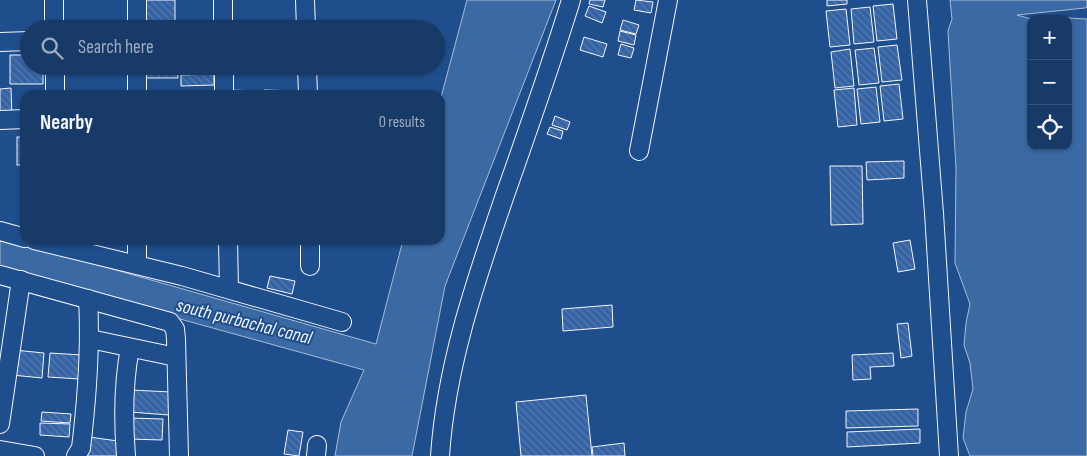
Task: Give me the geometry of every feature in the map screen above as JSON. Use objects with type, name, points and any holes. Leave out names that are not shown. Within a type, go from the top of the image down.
[{"type":"street","points":[[54,0],[54,20]]},
{"type":"street","points":[[137,0],[137,20]]},
{"type":"street","points":[[223,0],[223,20]]},
{"type":"street","points":[[305,0],[306,20]]},
{"type":"street","points":[[440,456],[452,376],[466,311],[571,0]]},
{"type":"street","points":[[638,152],[668,0]]},
{"type":"street","points":[[917,0],[934,213],[949,456]]},
{"type":"street","points":[[0,42],[20,41]]},
{"type":"street","points":[[55,75],[55,90]]},
{"type":"street","points":[[137,75],[137,90]]},
{"type":"street","points":[[224,75],[224,90]]},
{"type":"street","points":[[307,75],[308,90]]},
{"type":"street","points":[[0,120],[20,119]]},
{"type":"street","points":[[0,231],[20,237]]},
{"type":"street","points":[[65,245],[229,289],[342,322]]},
{"type":"street","points":[[138,245],[138,265]]},
{"type":"street","points":[[228,245],[229,289]]},
{"type":"street","points":[[310,245],[310,266]]},
{"type":"street","points":[[0,275],[170,322],[175,329],[179,456]]},
{"type":"street","points":[[0,424],[21,280]]},
{"type":"street","points":[[76,456],[81,448],[87,402],[90,340],[88,299]]},
{"type":"street","points":[[90,340],[176,357]]},
{"type":"street","points":[[126,456],[123,419],[125,372],[130,348]]},
{"type":"street","points":[[0,450],[35,456]]},
{"type":"water","name":"south purbachal canal","points":[[467,0],[556,0],[445,286],[412,456],[335,456],[341,422],[364,370],[0,269],[0,237],[20,243],[20,245],[28,245],[376,344],[402,245],[445,245],[445,90],[443,90]]},
{"type":"water","points":[[950,0],[1087,0],[1087,7],[1085,8],[1017,15],[1027,18],[1027,150],[1072,150],[1072,18],[1087,19],[1087,456],[970,456],[963,438],[966,412],[973,389],[970,363],[964,345],[970,304],[955,263],[956,168],[948,31],[952,19]]},
{"type":"building","points":[[142,0],[175,0],[175,20],[142,20]]},
{"type":"building","points":[[590,0],[605,0],[603,7],[589,4]]},
{"type":"building","points":[[636,0],[653,2],[651,13],[634,10]]},
{"type":"building","points":[[827,0],[847,0],[847,4],[827,6]]},
{"type":"building","points":[[893,4],[897,39],[877,41],[873,6]]},
{"type":"building","points":[[589,6],[606,12],[602,23],[585,16]]},
{"type":"building","points":[[870,7],[874,42],[854,44],[851,9]]},
{"type":"building","points":[[846,9],[850,45],[830,47],[826,11]]},
{"type":"building","points":[[623,20],[639,25],[636,34],[620,30]]},
{"type":"building","points":[[620,31],[636,35],[634,45],[618,41]]},
{"type":"building","points":[[584,37],[607,44],[603,57],[580,50]]},
{"type":"building","points":[[621,44],[634,48],[631,58],[618,55]]},
{"type":"building","points":[[897,45],[902,80],[882,82],[878,47]]},
{"type":"building","points":[[874,48],[879,83],[859,85],[855,50]]},
{"type":"building","points":[[850,49],[854,86],[835,88],[831,52]]},
{"type":"building","points":[[10,55],[20,55],[20,75],[43,75],[43,84],[10,84]]},
{"type":"building","points":[[145,75],[178,75],[178,78],[145,78]]},
{"type":"building","points":[[181,75],[214,75],[214,85],[181,86]]},
{"type":"building","points":[[899,84],[903,119],[884,121],[880,86]]},
{"type":"building","points":[[876,87],[880,122],[861,124],[857,89]]},
{"type":"building","points":[[11,88],[12,118],[0,119],[0,89]]},
{"type":"building","points":[[854,88],[857,125],[838,127],[834,90]]},
{"type":"building","points":[[555,116],[570,122],[567,130],[552,125]]},
{"type":"building","points":[[550,127],[563,131],[561,139],[547,134]]},
{"type":"building","points":[[17,137],[20,137],[20,165],[17,165]]},
{"type":"building","points":[[904,161],[904,178],[867,180],[866,162]]},
{"type":"building","points":[[830,166],[862,166],[863,224],[831,225]]},
{"type":"building","points":[[910,240],[915,269],[898,272],[893,243]]},
{"type":"building","points":[[270,276],[295,281],[292,294],[267,288]]},
{"type":"building","points":[[612,305],[613,327],[563,331],[562,309]]},
{"type":"building","points":[[908,323],[912,356],[901,358],[897,324]]},
{"type":"building","points":[[14,350],[44,353],[42,378],[12,375]]},
{"type":"building","points":[[50,353],[82,355],[80,379],[48,377]]},
{"type":"building","points":[[893,353],[894,366],[870,367],[871,379],[853,380],[852,355]]},
{"type":"building","points":[[131,390],[171,392],[169,415],[130,412]]},
{"type":"building","points":[[586,395],[592,456],[521,456],[516,402]]},
{"type":"building","points":[[918,409],[918,426],[846,428],[846,411]]},
{"type":"building","points":[[42,412],[71,414],[70,423],[41,421]]},
{"type":"building","points":[[130,418],[163,419],[162,440],[129,439]]},
{"type":"building","points":[[40,423],[70,424],[69,437],[40,435]]},
{"type":"building","points":[[920,429],[920,443],[847,447],[847,432]]},
{"type":"building","points":[[288,430],[303,432],[299,456],[284,454]]},
{"type":"building","points":[[89,437],[118,441],[117,456],[85,456]]},
{"type":"building","points":[[624,443],[625,456],[593,456],[592,447]]}]
